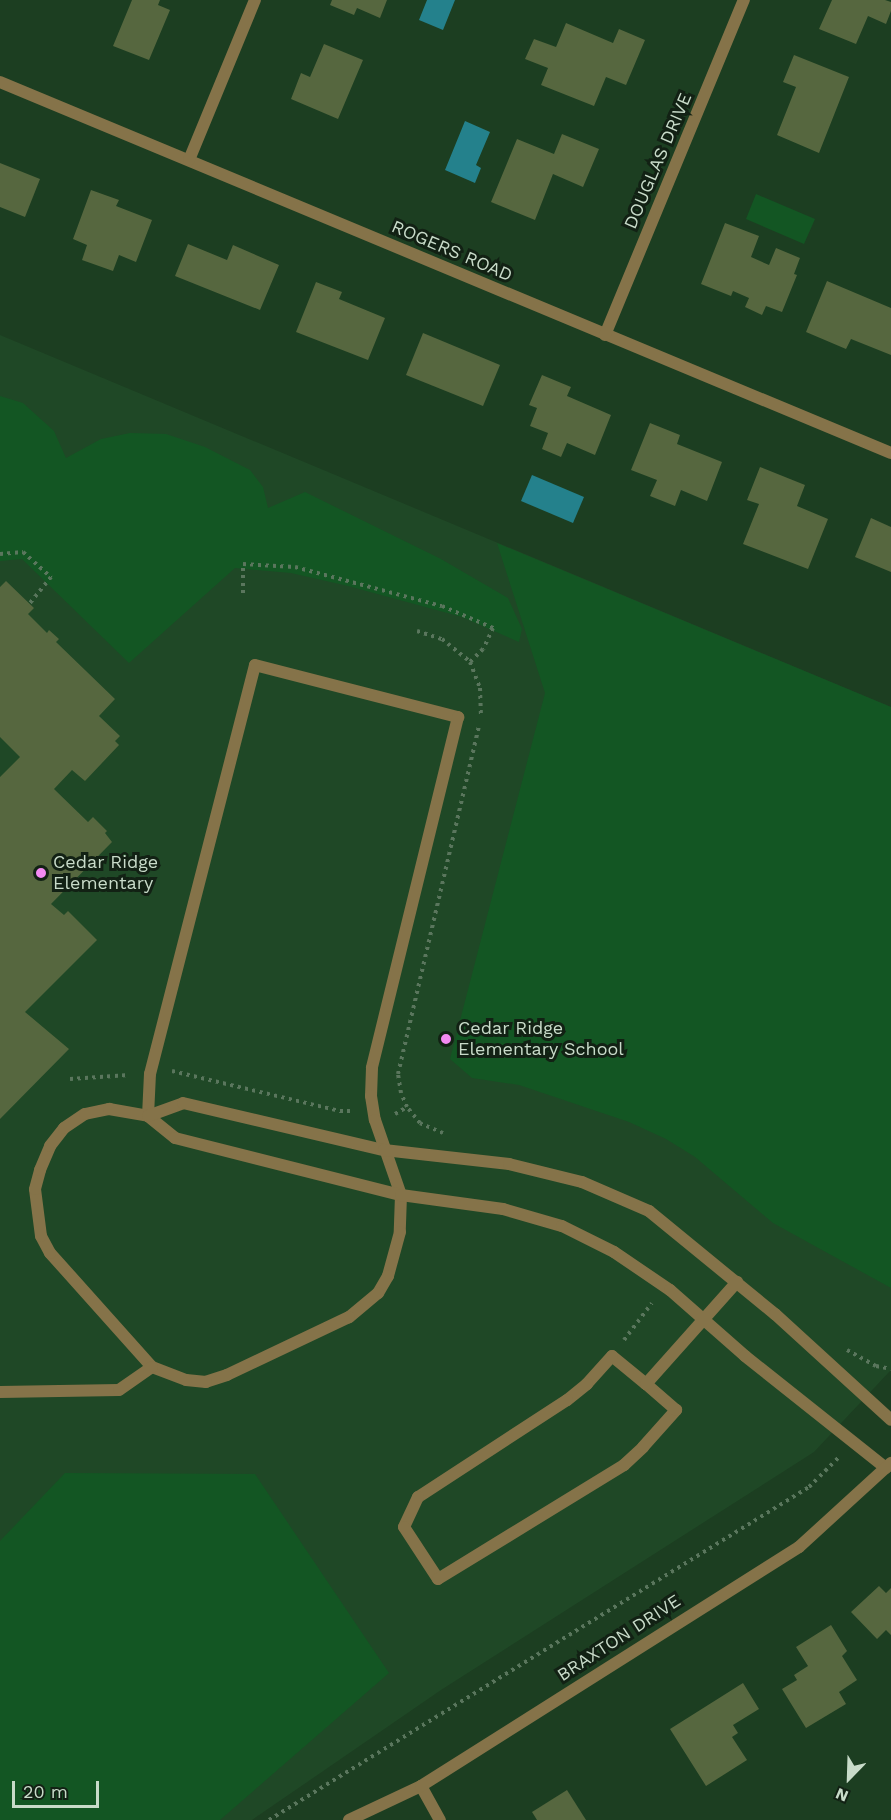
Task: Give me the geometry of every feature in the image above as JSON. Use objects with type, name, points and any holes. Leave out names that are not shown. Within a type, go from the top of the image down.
[{"type":"street","points":[[189,160],[255,0]]},
{"type":"street","name":"DOUGLAS DRIVE","points":[[605,335],[744,0]]},
{"type":"street","name":"ROGERS ROAD","points":[[0,82],[891,453]]},
{"type":"street","points":[[148,1116],[150,1074],[255,666],[458,717],[372,1068],[374,1112],[384,1150],[400,1195],[400,1232],[388,1276],[378,1293],[357,1311],[227,1375],[206,1382],[186,1380],[152,1367],[50,1254],[41,1236],[35,1189],[39,1170],[50,1146],[64,1128],[85,1114],[109,1109],[148,1116],[175,1138],[400,1195],[502,1209],[562,1226],[614,1252],[670,1290],[745,1356],[854,1443],[889,1465]]},
{"type":"street","points":[[148,1116],[183,1103],[384,1150],[509,1164],[582,1182],[649,1211],[737,1282],[891,1420]]},
{"type":"street","points":[[646,1384],[737,1282]]},
{"type":"street","points":[[612,1356],[646,1384],[676,1410],[624,1465],[438,1579],[404,1527],[418,1497],[567,1400],[587,1384],[612,1356]]},
{"type":"street","points":[[0,1392],[119,1390],[152,1367]]},
{"type":"street","name":"BRAXTON DRIVE","points":[[349,1820],[421,1786],[799,1546],[889,1465]]},
{"type":"street","points":[[421,1786],[440,1820]]},
{"type":"path","points":[[0,554],[22,552],[51,577],[29,604]]},
{"type":"path","points":[[243,593],[243,564],[294,567],[442,606],[493,628],[483,650],[470,662]]},
{"type":"path","points":[[417,631],[442,639],[470,662],[480,688],[481,714],[477,744],[398,1074],[401,1093],[407,1107],[420,1123],[446,1134]]},
{"type":"path","points":[[70,1079],[175,1071],[340,1111],[398,1114],[407,1107]]},
{"type":"path","points":[[838,1342],[876,1366],[891,1369]]},
{"type":"path","points":[[268,1820],[808,1486],[854,1443]]},
{"type":"shaded area","points":[[756,194],[815,219],[804,244],[746,219]]},
{"type":"shaded area","name":"Cedar Ridge Elementary School","points":[[0,335],[891,707],[891,1370],[814,1452],[441,1690],[252,1820],[0,1820]]},
{"type":"shaded area","points":[[0,396],[23,403],[54,431],[66,458],[101,439],[130,433],[166,434],[205,447],[250,470],[263,487],[268,508],[305,492],[441,559],[508,598],[522,629],[519,642],[462,617],[348,586],[291,573],[235,568],[129,663],[22,559],[0,561]]},
{"type":"shaded area","points":[[497,543],[891,707],[891,1288],[773,1223],[695,1157],[666,1139],[629,1122],[519,1085],[472,1078],[450,1059],[545,693]]},
{"type":"shaded area","points":[[65,1473],[255,1474],[389,1673],[220,1820],[0,1820],[0,1541]]},
{"type":"water","points":[[427,0],[455,0],[443,30],[419,20]]},
{"type":"water","points":[[465,121],[490,132],[476,165],[481,168],[475,183],[445,170]]},
{"type":"water","points":[[532,475],[584,497],[573,523],[521,501]]},
{"type":"building","points":[[132,0],[160,0],[158,5],[170,10],[149,60],[113,46]]},
{"type":"building","points":[[332,0],[387,0],[380,18],[357,8],[354,15],[330,5]]},
{"type":"building","points":[[832,0],[885,0],[891,2],[891,11],[886,24],[868,16],[856,44],[819,29]]},
{"type":"building","points":[[566,23],[613,43],[619,29],[645,40],[626,85],[606,77],[594,106],[541,85],[548,68],[525,59],[534,39],[556,47]]},
{"type":"building","points":[[324,44],[363,60],[338,119],[291,99],[301,73],[310,77]]},
{"type":"building","points":[[794,55],[849,77],[819,153],[777,135],[796,87],[783,82]]},
{"type":"building","points":[[562,134],[599,149],[583,187],[553,174],[535,220],[491,202],[517,139],[554,154]]},
{"type":"building","points":[[0,163],[40,179],[25,217],[0,207]]},
{"type":"building","points":[[91,190],[119,200],[116,206],[152,220],[136,262],[119,255],[113,271],[82,260],[87,245],[73,239]]},
{"type":"building","points":[[725,223],[759,236],[751,257],[769,265],[776,248],[800,258],[794,274],[797,275],[782,312],[766,306],[762,315],[745,307],[749,298],[733,291],[731,296],[701,284]]},
{"type":"building","points":[[188,244],[227,260],[233,245],[279,265],[260,310],[175,276]]},
{"type":"building","points":[[827,281],[891,308],[891,355],[851,339],[846,349],[806,332]]},
{"type":"building","points":[[316,282],[342,292],[339,299],[385,318],[368,360],[296,332]]},
{"type":"building","points":[[423,333],[500,365],[483,406],[406,375]]},
{"type":"building","points":[[542,375],[571,387],[567,396],[611,415],[595,455],[567,443],[561,457],[542,449],[548,433],[530,426],[537,408],[529,405]]},
{"type":"building","points":[[650,423],[680,435],[677,444],[722,462],[707,501],[681,490],[675,506],[650,496],[657,480],[631,470]]},
{"type":"building","points":[[760,467],[805,485],[797,506],[828,519],[808,569],[743,544],[759,504],[747,500]]},
{"type":"building","points":[[871,518],[891,527],[891,572],[855,557]]},
{"type":"building","name":"Cedar Ridge Elementary","points":[[6,581],[34,608],[28,614],[47,633],[49,630],[59,639],[56,642],[115,699],[99,716],[120,736],[115,741],[119,745],[85,781],[72,770],[54,789],[88,822],[93,817],[107,831],[105,833],[112,842],[51,904],[64,915],[68,911],[97,940],[25,1012],[69,1049],[0,1119],[0,777],[20,757],[0,737],[0,587]]},
{"type":"building","points":[[879,1586],[886,1593],[891,1588],[891,1635],[886,1630],[877,1639],[851,1612]]},
{"type":"building","points":[[831,1625],[847,1651],[842,1656],[857,1680],[839,1692],[846,1704],[806,1728],[782,1689],[797,1680],[794,1675],[808,1666],[796,1647]]},
{"type":"building","points":[[743,1683],[759,1709],[733,1725],[738,1733],[732,1737],[747,1760],[706,1786],[670,1729]]},
{"type":"building","points":[[567,1790],[586,1820],[537,1820],[532,1812]]},
{"type":"place","name":"Cedar Ridge Elementary","points":[[41,873]]},
{"type":"place","name":"Cedar Ridge Elementary School","points":[[446,1039]]}]
